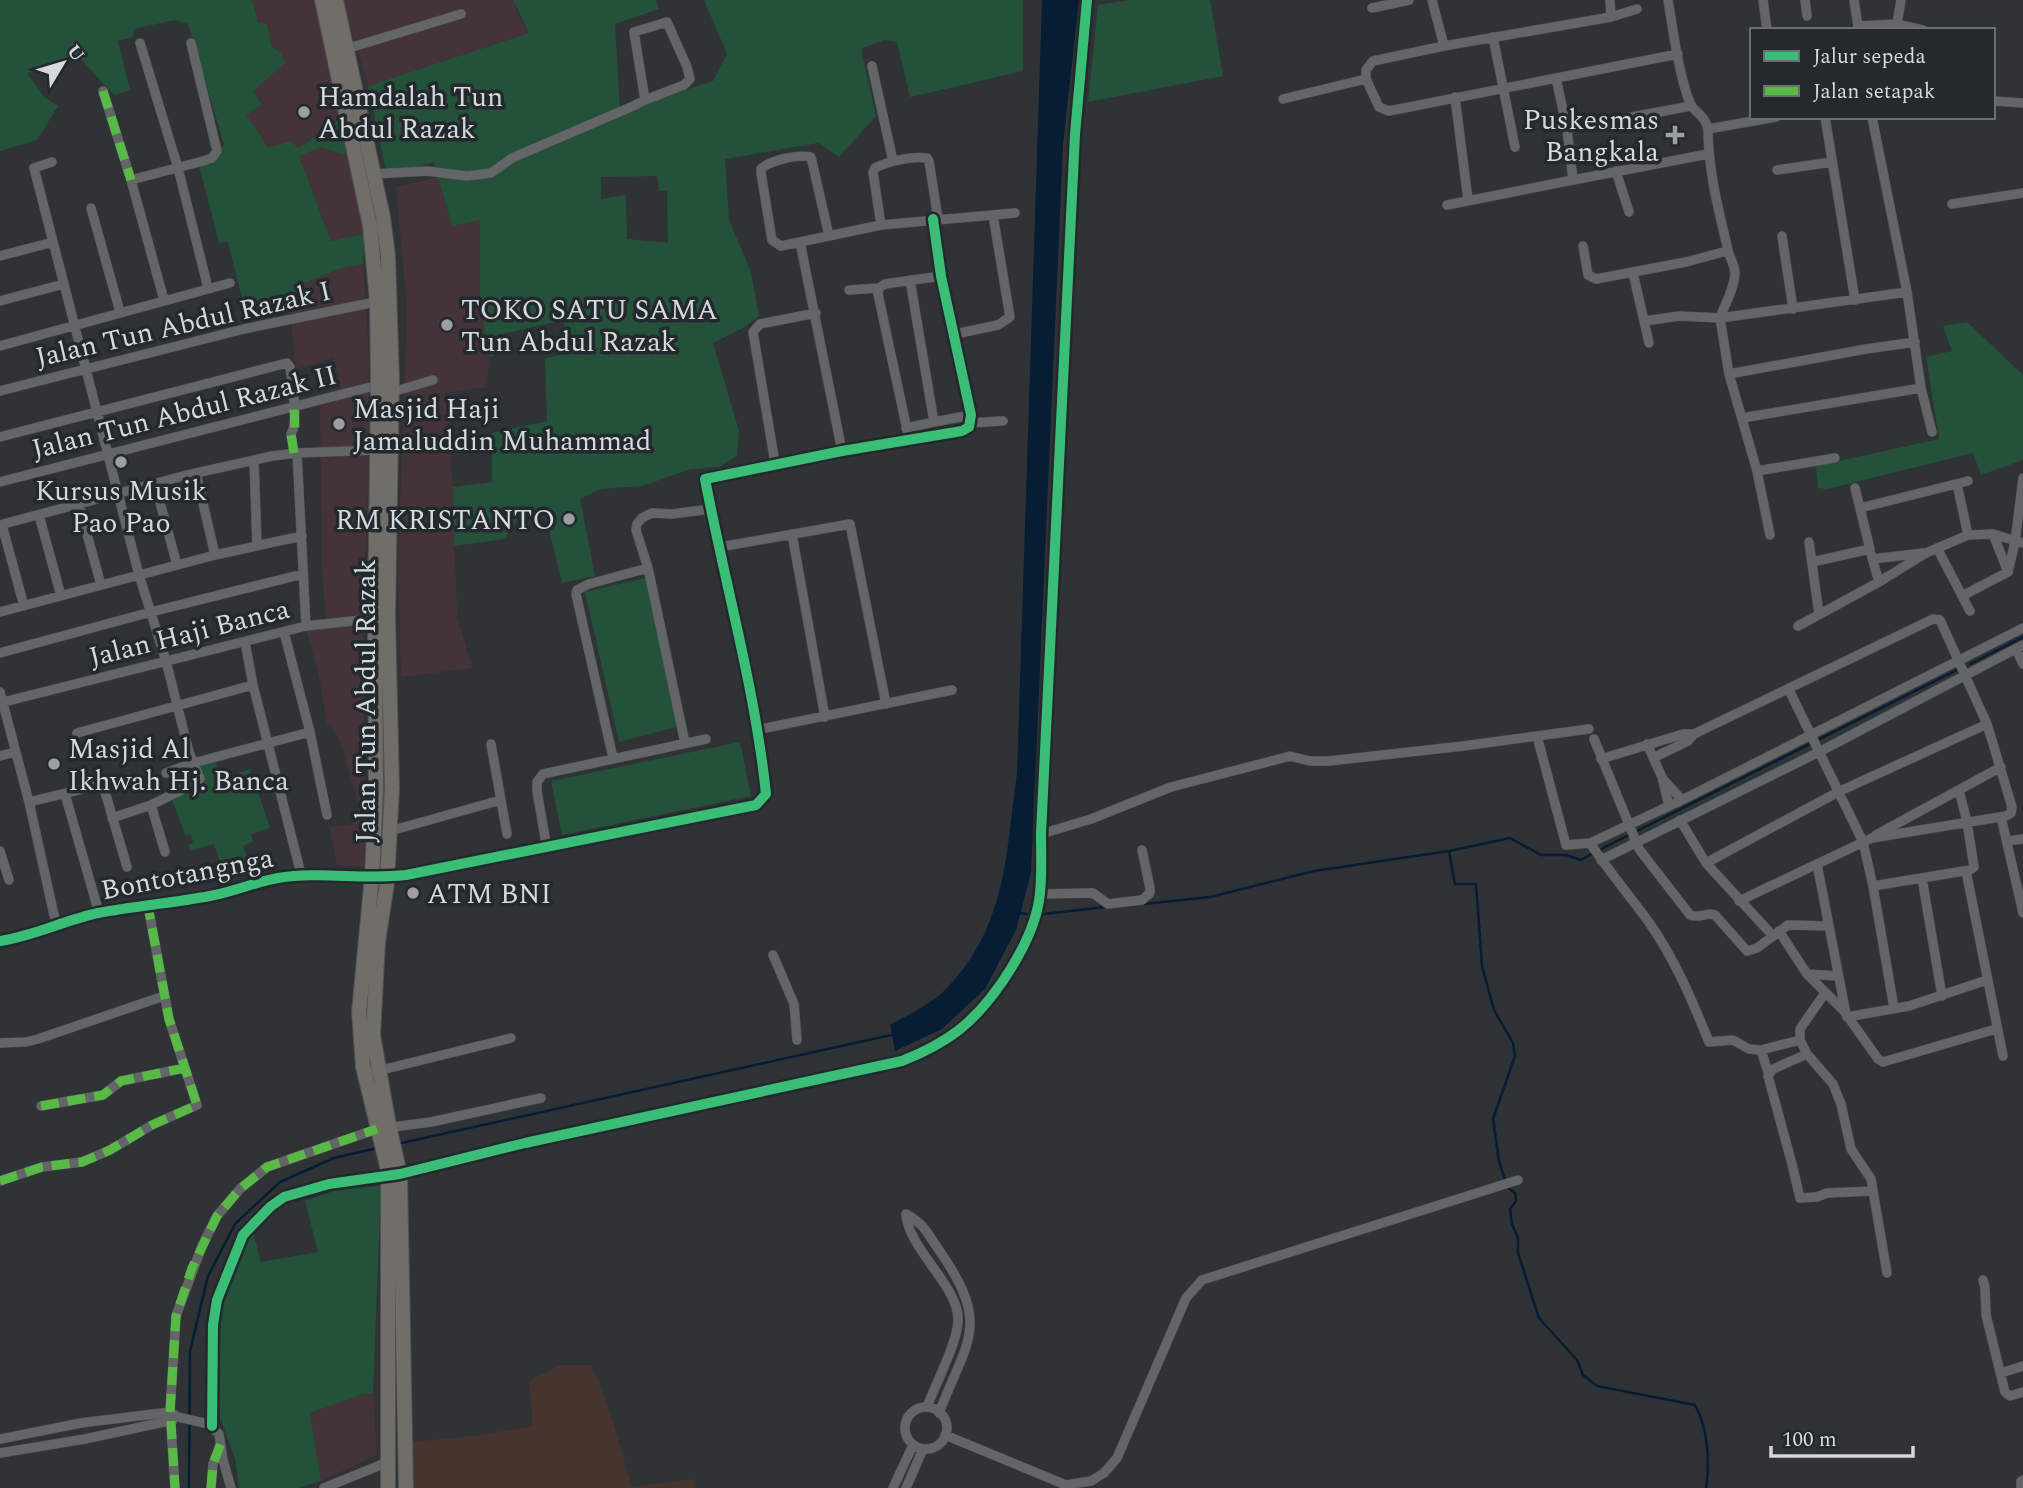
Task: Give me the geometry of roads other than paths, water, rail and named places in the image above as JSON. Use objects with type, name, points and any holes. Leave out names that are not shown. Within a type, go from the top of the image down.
[{"type":"main road","name":"Jalan Tun Abdul Razak","points":[[322,0],[383,300]]},
{"type":"main road","name":"Jalan Tun Abdul Razak","points":[[336,0],[385,231],[382,618],[372,876],[359,1012],[394,1172]]},
{"type":"main road","name":"Jalan Tun Abdul Razak","points":[[372,1073],[378,942],[387,877],[392,788],[382,618],[378,450],[385,388]]},
{"type":"main road","points":[[388,1488],[394,1172]]},
{"type":"main road","points":[[394,1172],[406,1488]]},
{"type":"street","points":[[210,1425],[213,1325],[217,1300],[243,1235],[270,1207],[284,1197],[329,1184],[443,1162],[902,1061],[932,1048],[961,1028],[991,996],[1019,953],[1029,933],[1040,894],[1075,134],[1087,0]]},
{"type":"street","points":[[1372,8],[1409,0]]},
{"type":"street","points":[[1432,0],[1444,46]]},
{"type":"street","points":[[1610,0],[1611,17]]},
{"type":"street","points":[[1668,0],[1691,106],[1703,115],[1708,129],[1708,154],[1727,251],[1735,270],[1733,286],[1720,318],[1729,374],[1757,471],[1770,535]]},
{"type":"street","points":[[1763,0],[1767,28]]},
{"type":"street","points":[[1805,0],[1807,16]]},
{"type":"street","points":[[1854,0],[1858,28],[1897,24],[1914,28]]},
{"type":"street","points":[[1897,24],[1901,0]]},
{"type":"street","points":[[1637,9],[1611,17],[1373,61],[1366,70],[1366,79],[1379,107],[1385,111],[1678,54]]},
{"type":"street","points":[[346,49],[461,14]]},
{"type":"street","points":[[374,174],[427,171],[467,176],[491,173],[512,158],[684,85],[690,79],[687,67],[667,22],[634,33],[645,100]]},
{"type":"street","points":[[1493,37],[1515,147]]},
{"type":"street","points":[[140,43],[178,167],[208,288]]},
{"type":"street","points":[[131,180],[212,158],[217,151],[191,43]]},
{"type":"street","points":[[873,66],[893,161]]},
{"type":"street","points":[[1556,78],[1567,129],[1573,180]]},
{"type":"street","points":[[1283,99],[1366,79]]},
{"type":"street","points":[[103,91],[164,300]]},
{"type":"street","points":[[1455,97],[1468,200]]},
{"type":"street","points":[[1995,102],[2023,103]]},
{"type":"street","points":[[1567,129],[1691,106]]},
{"type":"street","points":[[1708,129],[1765,119]]},
{"type":"street","points":[[1825,119],[1855,300]]},
{"type":"street","points":[[1872,119],[1907,292],[1921,388],[1932,432]]},
{"type":"street","points":[[1447,205],[1708,154]]},
{"type":"street","points":[[829,236],[811,157],[803,156],[766,164],[761,173],[772,240],[781,246],[829,236],[881,225],[1015,213]]},
{"type":"street","points":[[881,225],[873,172],[878,166],[893,161],[927,158],[941,276],[971,419],[966,429],[775,463],[705,479],[756,730],[952,690]]},
{"type":"street","points":[[52,162],[34,168],[117,495],[200,781],[151,805],[112,818]]},
{"type":"street","points":[[1777,170],[1832,162]]},
{"type":"street","points":[[1616,171],[1629,212]]},
{"type":"street","points":[[1952,204],[2023,193]]},
{"type":"street","points":[[91,208],[120,312]]},
{"type":"street","points":[[955,334],[998,325],[1010,317],[993,215]]},
{"type":"street","points":[[1782,236],[1793,309]]},
{"type":"street","points":[[0,256],[53,242]]},
{"type":"street","points":[[800,242],[842,451]]},
{"type":"street","points":[[1583,246],[1585,268],[1592,278],[1633,273],[1727,251]]},
{"type":"street","points":[[1633,273],[1649,343]]},
{"type":"street","points":[[849,290],[879,288],[885,284],[941,276]]},
{"type":"street","points":[[910,281],[934,422]]},
{"type":"street","points":[[0,346],[230,283]]},
{"type":"street","points":[[0,301],[64,284]]},
{"type":"street","points":[[879,288],[909,439]]},
{"type":"street","points":[[1645,321],[1679,316],[1720,318],[1907,292]]},
{"type":"street","name":"Jalan Tun Abdul Razak I","points":[[0,391],[244,328],[383,300]]},
{"type":"street","points":[[775,463],[753,332],[760,324],[816,313]]},
{"type":"street","points":[[1729,374],[1915,342]]},
{"type":"street","points":[[0,437],[287,363],[290,367],[294,407],[295,429],[291,434],[296,453],[306,626]]},
{"type":"street","name":"Jalan Tun Abdul Razak II","points":[[0,482],[294,407],[433,380]]},
{"type":"street","points":[[1742,418],[1921,388]]},
{"type":"street","points":[[906,428],[934,422],[971,419],[1003,421]]},
{"type":"street","points":[[24,606],[1,525],[254,460],[296,453],[378,450]]},
{"type":"street","points":[[1757,471],[1835,458]]},
{"type":"street","points":[[254,460],[257,546]]},
{"type":"street","points":[[196,473],[215,555]]},
{"type":"street","points":[[1962,596],[2008,572],[2019,542],[2023,478]]},
{"type":"street","points":[[1860,509],[1968,481]]},
{"type":"street","points":[[155,484],[177,565]]},
{"type":"street","points":[[1957,484],[1968,535]]},
{"type":"street","points":[[1855,488],[1879,582]]},
{"type":"street","points":[[79,505],[101,586]]},
{"type":"street","points":[[685,743],[648,568],[636,530],[642,518],[652,513],[672,514],[710,509]]},
{"type":"street","points":[[39,516],[61,596]]},
{"type":"street","points":[[720,547],[862,521]]},
{"type":"street","points":[[850,524],[886,704]]},
{"type":"street","points":[[792,534],[825,717]]},
{"type":"street","points":[[1798,626],[1926,553],[1968,535],[1993,534],[2019,542]]},
{"type":"street","points":[[1993,534],[2008,572]]},
{"type":"street","points":[[0,612],[215,555],[302,536]]},
{"type":"street","points":[[1809,542],[1819,614]]},
{"type":"street","points":[[1937,548],[1970,611]]},
{"type":"street","points":[[1812,562],[1871,554],[1926,553]]},
{"type":"street","points":[[613,758],[576,594],[577,590],[589,583],[648,568]]},
{"type":"street","points":[[0,653],[303,574]]},
{"type":"street","name":"Jalan Haji Banca","points":[[1,703],[306,626],[382,618]]},
{"type":"street","points":[[1654,758],[1688,741],[1694,734],[1933,619],[1940,620],[1987,724],[2012,807],[2010,815],[1872,838]]},
{"type":"street","points":[[1537,736],[1566,845],[1590,843],[1682,800],[2023,628]]},
{"type":"street","points":[[284,632],[310,732],[327,815]]},
{"type":"street","points":[[245,642],[253,685],[301,874]]},
{"type":"street","points":[[1601,860],[1819,752],[2019,647],[2023,664]]},
{"type":"street","points":[[77,733],[253,685]]},
{"type":"street","points":[[1789,690],[1863,842],[1894,1008]]},
{"type":"street","points":[[0,692],[29,802],[56,924]]},
{"type":"street","points":[[1706,863],[1838,792],[1987,724]]},
{"type":"street","points":[[1041,834],[1091,819],[1171,787],[1290,756],[1310,761],[1329,761],[1589,729]]},
{"type":"street","name":"Bontotangnga","points":[[0,941],[99,913],[214,895],[265,880],[301,874],[387,877],[547,849],[756,805],[766,794],[756,730]]},
{"type":"street","points":[[166,773],[193,763],[310,732]]},
{"type":"street","points":[[1601,759],[1683,734],[1694,734]]},
{"type":"street","points":[[547,849],[537,791],[540,777],[549,771],[706,739]]},
{"type":"street","points":[[1594,739],[1635,842],[1653,869],[1692,916],[1715,915],[1746,951],[1757,948],[1785,926],[1829,926]]},
{"type":"street","points":[[491,744],[507,834]]},
{"type":"street","points":[[1647,744],[1662,777],[1669,806]]},
{"type":"street","points":[[0,756],[15,752]]},
{"type":"street","points":[[1739,901],[1872,838],[2001,767]]},
{"type":"street","points":[[1662,777],[1682,800]]},
{"type":"street","points":[[29,802],[129,778]]},
{"type":"street","points":[[103,785],[127,867]]},
{"type":"street","points":[[1873,886],[1966,871],[1975,866],[1959,790]]},
{"type":"street","points":[[65,794],[99,913]]},
{"type":"street","points":[[390,831],[501,800]]},
{"type":"street","points":[[151,805],[166,852]]},
{"type":"street","points":[[2001,817],[2023,913]]},
{"type":"street","points":[[1680,820],[1706,863],[1739,901],[1776,934],[1807,974],[1847,1015],[1875,1056],[1883,1062],[1996,1029]]},
{"type":"street","points":[[2007,841],[2023,839]]},
{"type":"street","points":[[1590,843],[1649,922],[1682,976],[1709,1042],[1733,1040],[1749,1049],[1761,1050],[1800,1040]]},
{"type":"street","points":[[1040,894],[1093,893],[1108,904],[1142,900],[1150,894],[1142,850]]},
{"type":"street","points":[[0,851],[9,880]]},
{"type":"street","points":[[1817,864],[1847,1015]]},
{"type":"street","points":[[1966,871],[2003,1056]]},
{"type":"street","points":[[1922,878],[1942,996]]},
{"type":"street","points":[[0,1181],[42,1167],[82,1162],[197,1104],[164,996],[148,906]]},
{"type":"street","points":[[773,955],[794,1004],[797,1040]]},
{"type":"street","points":[[1807,974],[1838,976]]},
{"type":"street","points":[[1847,1015],[1894,1008],[1942,996],[1987,980]]},
{"type":"street","points":[[1825,993],[1800,1030],[1800,1040],[1807,1054],[1824,1071],[1837,1091],[1851,1149],[1871,1179],[1887,1273]]},
{"type":"street","points":[[0,1043],[38,1039],[164,996]]},
{"type":"street","points":[[372,1073],[511,1038]]},
{"type":"street","points":[[1761,1050],[1800,1198],[1817,1197],[1827,1193],[1874,1191]]},
{"type":"street","points":[[1768,1072],[1807,1054]]},
{"type":"street","points":[[41,1106],[103,1095],[121,1082],[185,1068]]},
{"type":"street","points":[[175,1488],[176,1316],[192,1268],[217,1216],[240,1189],[267,1167],[384,1131],[541,1098]]},
{"type":"street","points":[[945,1435],[1066,1485],[1091,1481],[1104,1473],[1117,1458],[1186,1298],[1202,1280],[1518,1180]]},
{"type":"street","points":[[927,1408],[957,1332],[959,1317],[938,1273],[907,1226],[906,1214],[921,1222],[961,1285],[971,1321],[968,1346],[939,1413]]},
{"type":"street","points":[[1983,1280],[1986,1315],[2006,1394],[2010,1396],[2023,1392]]},
{"type":"street","points":[[2001,1373],[2023,1366]]},
{"type":"street","points":[[927,1408],[939,1413],[946,1425],[945,1435],[939,1445],[923,1449],[913,1445],[906,1434],[906,1421],[914,1411],[927,1408]]},
{"type":"street","points":[[0,1453],[85,1439],[175,1417]]},
{"type":"street","points":[[0,1439],[81,1423],[175,1417],[210,1425],[219,1434],[231,1488]]},
{"type":"street","points":[[81,1423],[85,1439]]},
{"type":"street","points":[[211,1488],[213,1464],[221,1443]]},
{"type":"street","points":[[893,1488],[913,1445]]},
{"type":"street","points":[[906,1488],[923,1449]]},
{"type":"street","points":[[324,1488],[388,1462]]},
{"type":"street","points":[[2021,1488],[2023,1480]]},
{"type":"water","points":[[1042,0],[1079,0],[1063,144],[1031,873],[1016,930],[985,989],[942,1029],[895,1051],[890,1025],[942,993],[967,963],[982,939],[1000,886],[1010,831],[1017,773]]},
{"type":"waterway","points":[[1970,664],[2023,637]]},
{"type":"waterway","points":[[1599,850],[1959,669]]},
{"type":"waterway","points":[[1144,904],[1210,897],[1314,871],[1449,851],[1510,838],[1541,855],[1566,855],[1581,860],[1593,853]]},
{"type":"waterway","points":[[1449,851],[1455,884],[1476,884],[1482,966],[1494,1010],[1513,1043],[1515,1056],[1493,1119],[1499,1161],[1505,1180]]},
{"type":"waterway","points":[[1043,914],[1106,907]]},
{"type":"waterway","points":[[1021,913],[1027,914]]},
{"type":"waterway","points":[[397,1144],[891,1035]]},
{"type":"waterway","points":[[189,1488],[190,1351],[208,1276],[235,1224],[280,1182],[334,1158],[377,1148]]},
{"type":"waterway","points":[[1507,1187],[1515,1193],[1516,1201],[1510,1209],[1512,1224],[1518,1238],[1518,1253],[1539,1318],[1577,1360],[1583,1375],[1597,1386],[1695,1405],[1703,1424],[1707,1445],[1706,1488]]},
{"type":"place","name":"Hamdalah Tun Abdul Razak","points":[[304,112]]},
{"type":"place","name":"Puskesmas Bangkala","points":[[1675,135]]},
{"type":"place","name":"TOKO SATU SAMA Tun Abdul Razak","points":[[447,325]]},
{"type":"place","name":"Masjid Haji Jamaluddin Muhammad","points":[[339,424]]},
{"type":"place","name":"Kursus Musik Pao Pao","points":[[121,462]]},
{"type":"place","name":"RM KRISTANTO","points":[[569,519]]},
{"type":"place","name":"Masjid Al Ikhwah Hj. Banca","points":[[54,764]]},
{"type":"place","name":"ATM BNI","points":[[413,893]]}]
